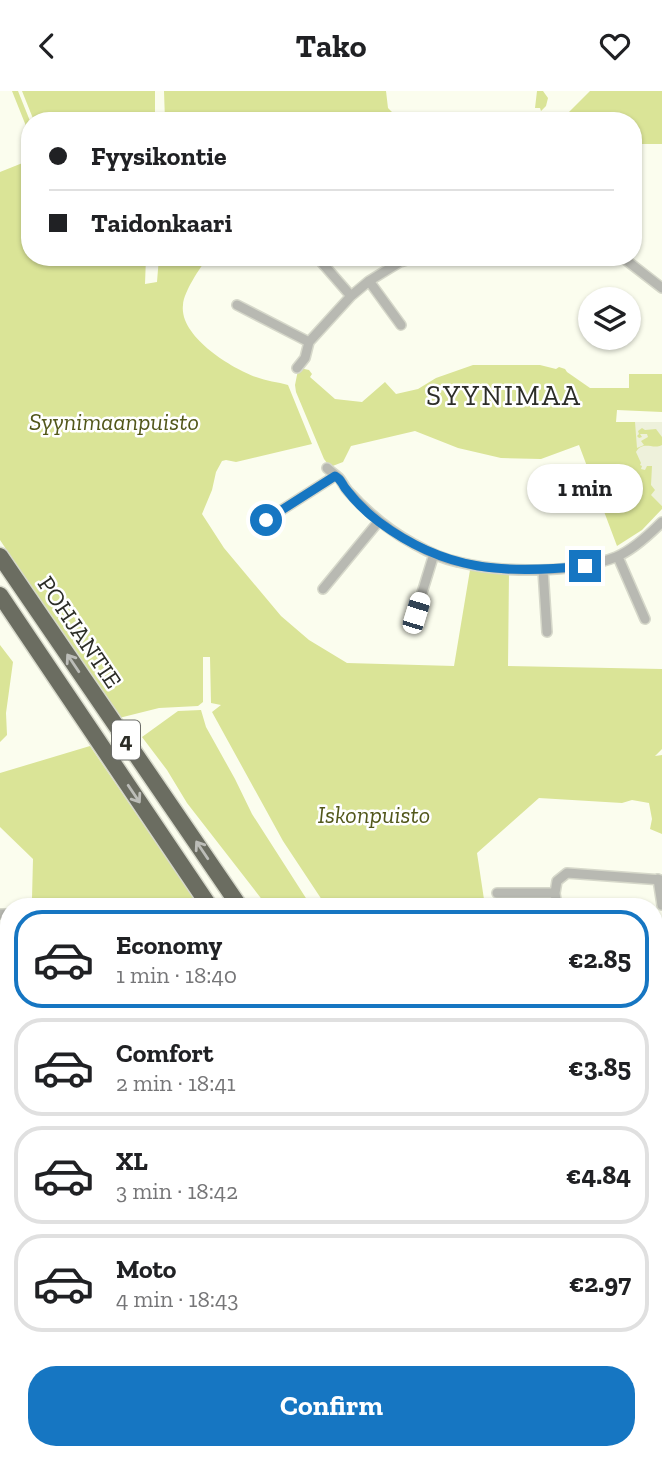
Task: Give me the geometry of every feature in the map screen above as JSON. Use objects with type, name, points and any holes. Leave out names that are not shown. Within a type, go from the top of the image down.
[{"type":"highway","name":"POHJANTIE","points":[[0,556],[234,898]]},
{"type":"highway","name":"POHJANTIE","points":[[0,595],[204,898]]},
{"type":"street","points":[[325,266],[351,296]]},
{"type":"street","points":[[297,368],[305,358],[309,342],[351,296],[390,266]]},
{"type":"street","points":[[634,266],[662,288]]},
{"type":"street","points":[[369,281],[401,325]]},
{"type":"street","points":[[237,305],[309,342]]},
{"type":"street","points":[[327,467],[379,521],[411,543],[456,562],[489,568],[543,570],[585,566],[618,557],[644,539],[662,521]]},
{"type":"street","points":[[266,520],[335,476]]},
{"type":"street","points":[[323,589],[379,521]]},
{"type":"street","points":[[413,622],[434,554]]},
{"type":"street","points":[[618,557],[645,619]]},
{"type":"street","points":[[543,570],[547,632]]},
{"type":"street","points":[[556,898],[557,881],[567,873],[660,880],[661,898]]},
{"type":"street","points":[[497,893],[555,893]]},
{"type":"shaded area","points":[[594,422],[662,422],[662,506],[650,495]]},
{"type":"green space","points":[[12,91],[18,91],[26,112],[21,114]]},
{"type":"green space","points":[[22,91],[155,91],[155,112],[30,112]]},
{"type":"green space","points":[[164,91],[386,91],[388,108],[392,112],[165,112]]},
{"type":"green space","points":[[537,91],[543,91],[548,98],[541,111],[540,108],[535,108]]},
{"type":"green space","points":[[590,91],[662,91],[662,144],[642,144],[642,112],[569,112]]},
{"type":"green space","name":"Syynimaanpuisto","points":[[21,164],[21,266],[146,266],[145,284],[157,282],[158,266],[202,266],[184,299],[184,317],[189,328],[209,349],[233,366],[260,378],[288,385],[312,444],[236,462],[222,461],[202,514],[224,548],[281,616],[309,640],[347,663],[454,666],[470,570],[509,572],[508,666],[662,669],[662,749],[655,756],[662,755],[662,834],[650,829],[652,819],[649,803],[632,800],[622,803],[539,798],[477,853],[484,898],[321,898],[283,841],[212,712],[221,705],[211,703],[210,657],[203,657],[203,702],[198,706],[159,708],[119,718],[0,540],[0,172]]},
{"type":"green space","points":[[473,365],[559,367],[590,388],[629,388],[629,374],[662,374],[662,412],[617,410],[616,422],[635,422],[637,448],[644,445],[641,441],[648,437],[647,434],[640,434],[642,437],[639,438],[637,436],[642,428],[656,429],[662,437],[662,445],[645,446],[636,452],[641,469],[652,466],[651,485],[655,490],[651,495],[662,509],[642,530],[617,546],[579,445],[541,459],[501,458],[458,448],[415,431],[351,446],[343,462],[330,467],[324,459],[295,385],[298,370],[309,370],[312,374],[310,377],[335,399],[362,402],[385,382],[396,394],[418,389],[436,378]]},
{"type":"green space","points":[[0,645],[13,662],[6,713],[7,735],[0,742]]},
{"type":"green space","name":"Iskonpuisto","points":[[201,710],[206,727],[252,814],[306,898],[261,898],[187,803],[142,737],[178,711]]},
{"type":"green space","points":[[90,746],[194,898],[32,898],[33,859],[0,827],[0,773]]},
{"type":"district","name":"SYYNIMAA","points":[[504,395]]},
{"type":"route","points":[[266,520],[335,476],[340,478],[343,486],[379,521],[411,543],[456,562],[489,568],[543,570],[585,566]]}]
